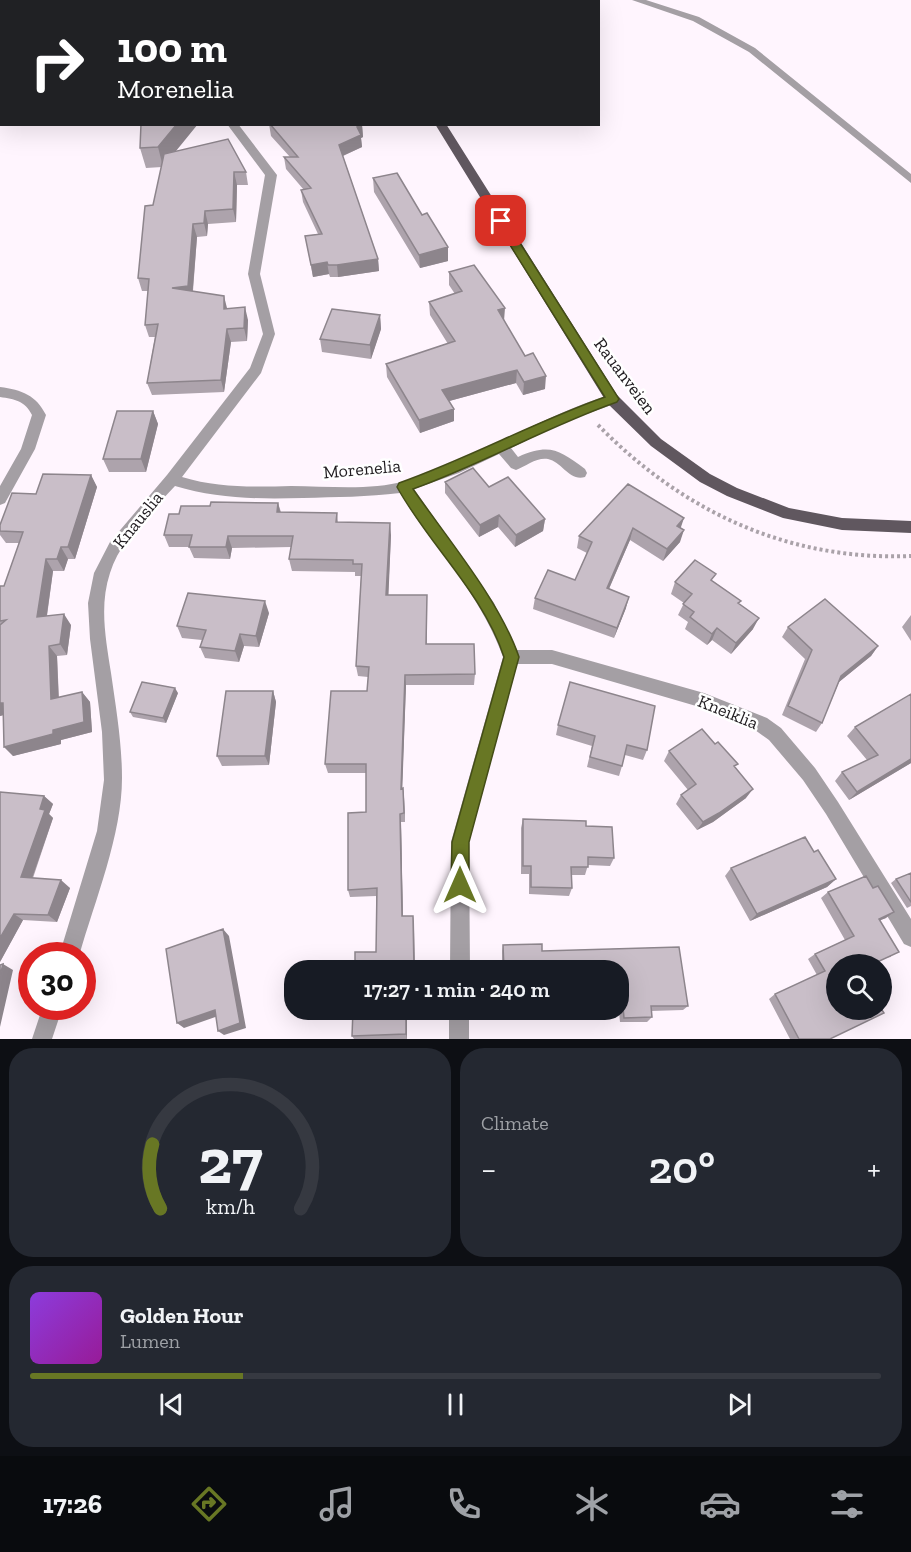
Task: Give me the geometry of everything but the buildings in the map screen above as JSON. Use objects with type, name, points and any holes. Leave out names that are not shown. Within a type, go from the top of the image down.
[{"type":"main road","name":"Rauanveien","points":[[441,126],[612,399],[645,435],[706,479],[779,510],[820,521],[850,525],[911,527]]},
{"type":"street","points":[[637,0],[696,19],[752,50],[911,180]]},
{"type":"street","name":"Knauslia","points":[[73,942],[106,831],[113,780],[111,732],[98,639],[96,603],[102,573],[116,546],[256,370],[269,334],[254,274],[271,175],[234,126]]},
{"type":"street","points":[[0,392],[17,393],[28,398],[39,415],[28,449],[0,499]]},
{"type":"street","name":"Morenelia","points":[[172,478],[200,488],[240,493],[366,491],[404,487],[454,469],[562,417],[612,399]]},
{"type":"street","points":[[501,446],[516,464],[545,452],[552,453],[580,473]]},
{"type":"street","points":[[404,487],[488,608],[504,637],[511,657],[460,842],[460,960]]},
{"type":"street","name":"Kneiklia","points":[[511,657],[552,657],[704,701],[761,724],[788,748],[820,791],[911,937]]},
{"type":"street","points":[[42,1039],[48,1020]]},
{"type":"street","points":[[459,1020],[459,1039]]},
{"type":"route","points":[[460,885],[460,842],[511,657],[504,637],[488,608],[404,487],[454,469],[585,407],[612,399],[501,221]]}]
